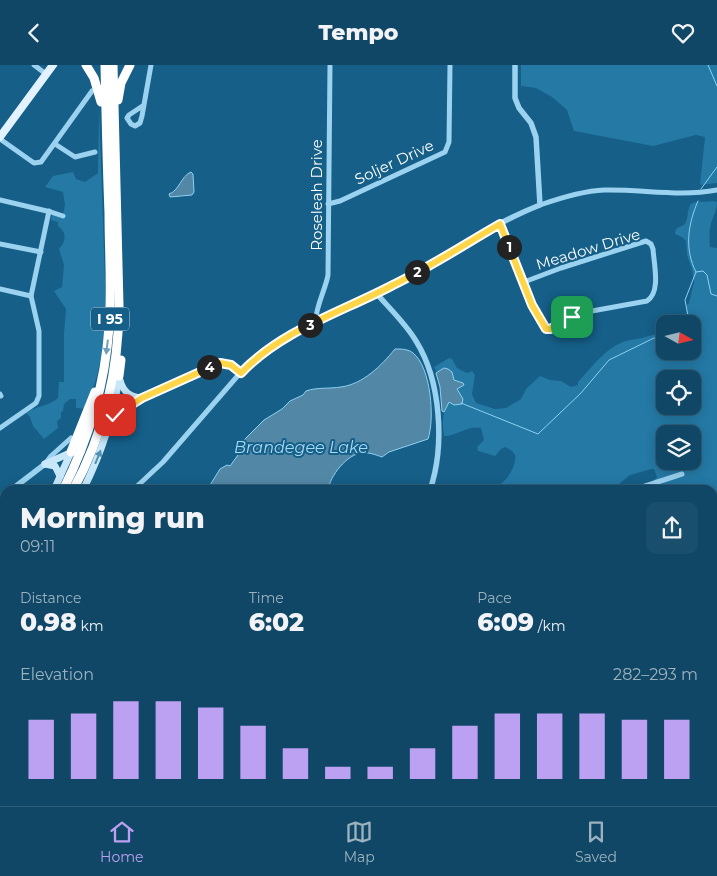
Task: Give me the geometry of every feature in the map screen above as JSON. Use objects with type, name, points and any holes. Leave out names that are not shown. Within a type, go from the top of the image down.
[{"type":"highway","points":[[86,65],[99,90],[102,121],[110,138]]},
{"type":"highway","name":"I 95","points":[[76,485],[92,450],[105,411],[115,362],[118,320],[105,65]]},
{"type":"highway","name":"I 95","points":[[65,485],[78,459],[98,399],[109,329],[110,138],[113,65]]},
{"type":"highway","points":[[110,138],[119,92],[130,65]]},
{"type":"highway","points":[[118,320],[121,344],[119,376]]},
{"type":"highway","points":[[70,452],[104,369]]},
{"type":"main road","points":[[0,138],[53,65]]},
{"type":"main road","points":[[119,376],[126,393],[142,398]]},
{"type":"main road","points":[[85,485],[110,423],[119,376]]},
{"type":"main road","points":[[110,423],[118,413],[142,398]]},
{"type":"main road","points":[[45,464],[70,452]]},
{"type":"main road","points":[[56,485],[70,452]]},
{"type":"main road","points":[[45,464],[54,466],[60,476]]},
{"type":"street","points":[[34,65],[46,74]]},
{"type":"street","points":[[144,105],[151,65]]},
{"type":"street","name":"Roseleah Drive","points":[[316,322],[315,316],[328,275],[330,65]]},
{"type":"street","name":"Soljer Drive","points":[[328,204],[340,201],[445,152],[449,142],[450,65]]},
{"type":"street","points":[[515,65],[515,98],[519,108],[531,123],[536,137],[540,205]]},
{"type":"street","points":[[0,138],[34,163],[41,162],[92,91]]},
{"type":"street","points":[[55,143],[75,157],[95,152]]},
{"type":"street","points":[[138,485],[163,462],[241,373],[272,346],[316,322],[377,294],[500,224],[540,205],[561,198],[601,190],[681,194],[717,190]]},
{"type":"street","points":[[0,200],[63,216]]},
{"type":"street","points":[[0,429],[36,403],[39,396],[39,331],[31,296],[49,211]]},
{"type":"street","name":"Meadow Drive","points":[[500,224],[532,305],[541,324],[546,329],[550,329],[572,317],[592,311],[647,301],[655,291],[653,249],[651,243],[646,241],[524,282]]},
{"type":"street","points":[[0,244],[41,252]]},
{"type":"street","points":[[0,289],[31,296]]},
{"type":"street","points":[[377,294],[417,342],[435,388],[438,414],[438,451],[432,485]]},
{"type":"street","points":[[142,398],[220,363],[231,365],[241,373]]},
{"type":"street","points":[[17,485],[45,464],[51,456],[71,439]]},
{"type":"street","points":[[648,485],[682,474]]},
{"type":"shaded area","points":[[521,65],[717,65],[717,183],[700,185],[705,137],[696,135],[653,146],[574,131],[567,110],[552,97],[536,88],[521,86]]},
{"type":"shaded area","points":[[99,106],[105,281],[105,324],[102,353],[97,376],[86,409],[76,408],[76,399],[70,399],[64,404],[61,418],[57,421],[58,428],[44,439],[33,426],[30,417],[26,413],[51,403],[58,398],[59,382],[64,382],[66,309],[54,291],[62,287],[64,265],[59,249],[64,240],[64,234],[58,226],[58,222],[51,220],[52,215],[63,214],[65,205],[63,192],[45,187],[53,176],[73,172],[76,179],[85,182],[98,173]]},
{"type":"shaded area","points":[[717,202],[709,236],[710,247],[717,248],[717,485],[650,485],[657,477],[654,469],[651,469],[630,475],[618,485],[499,485],[506,479],[514,466],[515,455],[505,447],[495,456],[478,451],[477,447],[484,440],[481,428],[476,427],[444,436],[445,410],[449,402],[454,405],[461,405],[463,399],[457,389],[463,386],[461,382],[454,380],[453,375],[442,370],[437,372],[434,367],[449,358],[452,359],[457,368],[467,373],[472,371],[475,375],[472,394],[476,403],[495,409],[506,408],[521,399],[526,389],[540,376],[550,380],[561,381],[571,387],[578,385],[578,382],[607,351],[630,340],[656,334],[656,360],[701,360],[701,315],[687,315],[686,306],[689,303],[694,282],[692,269],[687,255],[686,241],[675,234],[677,228],[685,224],[692,203]]},
{"type":"water","points":[[191,172],[193,174],[194,192],[192,195],[170,197],[169,194]]},
{"type":"water","name":"Brandegee Lake","points":[[395,349],[407,350],[413,353],[419,360],[428,381],[430,394],[431,419],[428,439],[389,452],[382,457],[367,453],[356,454],[345,461],[329,485],[210,485],[220,469],[227,465],[230,466],[238,455],[238,448],[243,441],[264,420],[282,409],[290,401],[303,395],[306,391],[341,387],[357,382],[384,362]]},
{"type":"water","points":[[444,368],[452,372],[454,380],[464,385],[457,389],[463,399],[462,404],[454,405],[449,402],[444,412],[442,411],[440,387],[436,373]]},
{"type":"waterway","points":[[708,65],[717,86]]},
{"type":"waterway","points":[[701,189],[717,167]]},
{"type":"waterway","points":[[696,272],[690,254],[689,237],[698,201]]},
{"type":"waterway","points":[[688,315],[685,300],[696,272],[703,271],[707,275],[711,294],[717,296]]},
{"type":"waterway","points":[[461,403],[538,434],[581,393],[609,360],[656,338]]},
{"type":"route","points":[[115,415],[142,398],[220,363],[231,365],[241,373],[272,346],[286,337],[395,285],[500,224],[541,324],[546,329],[550,329],[572,317]]}]
